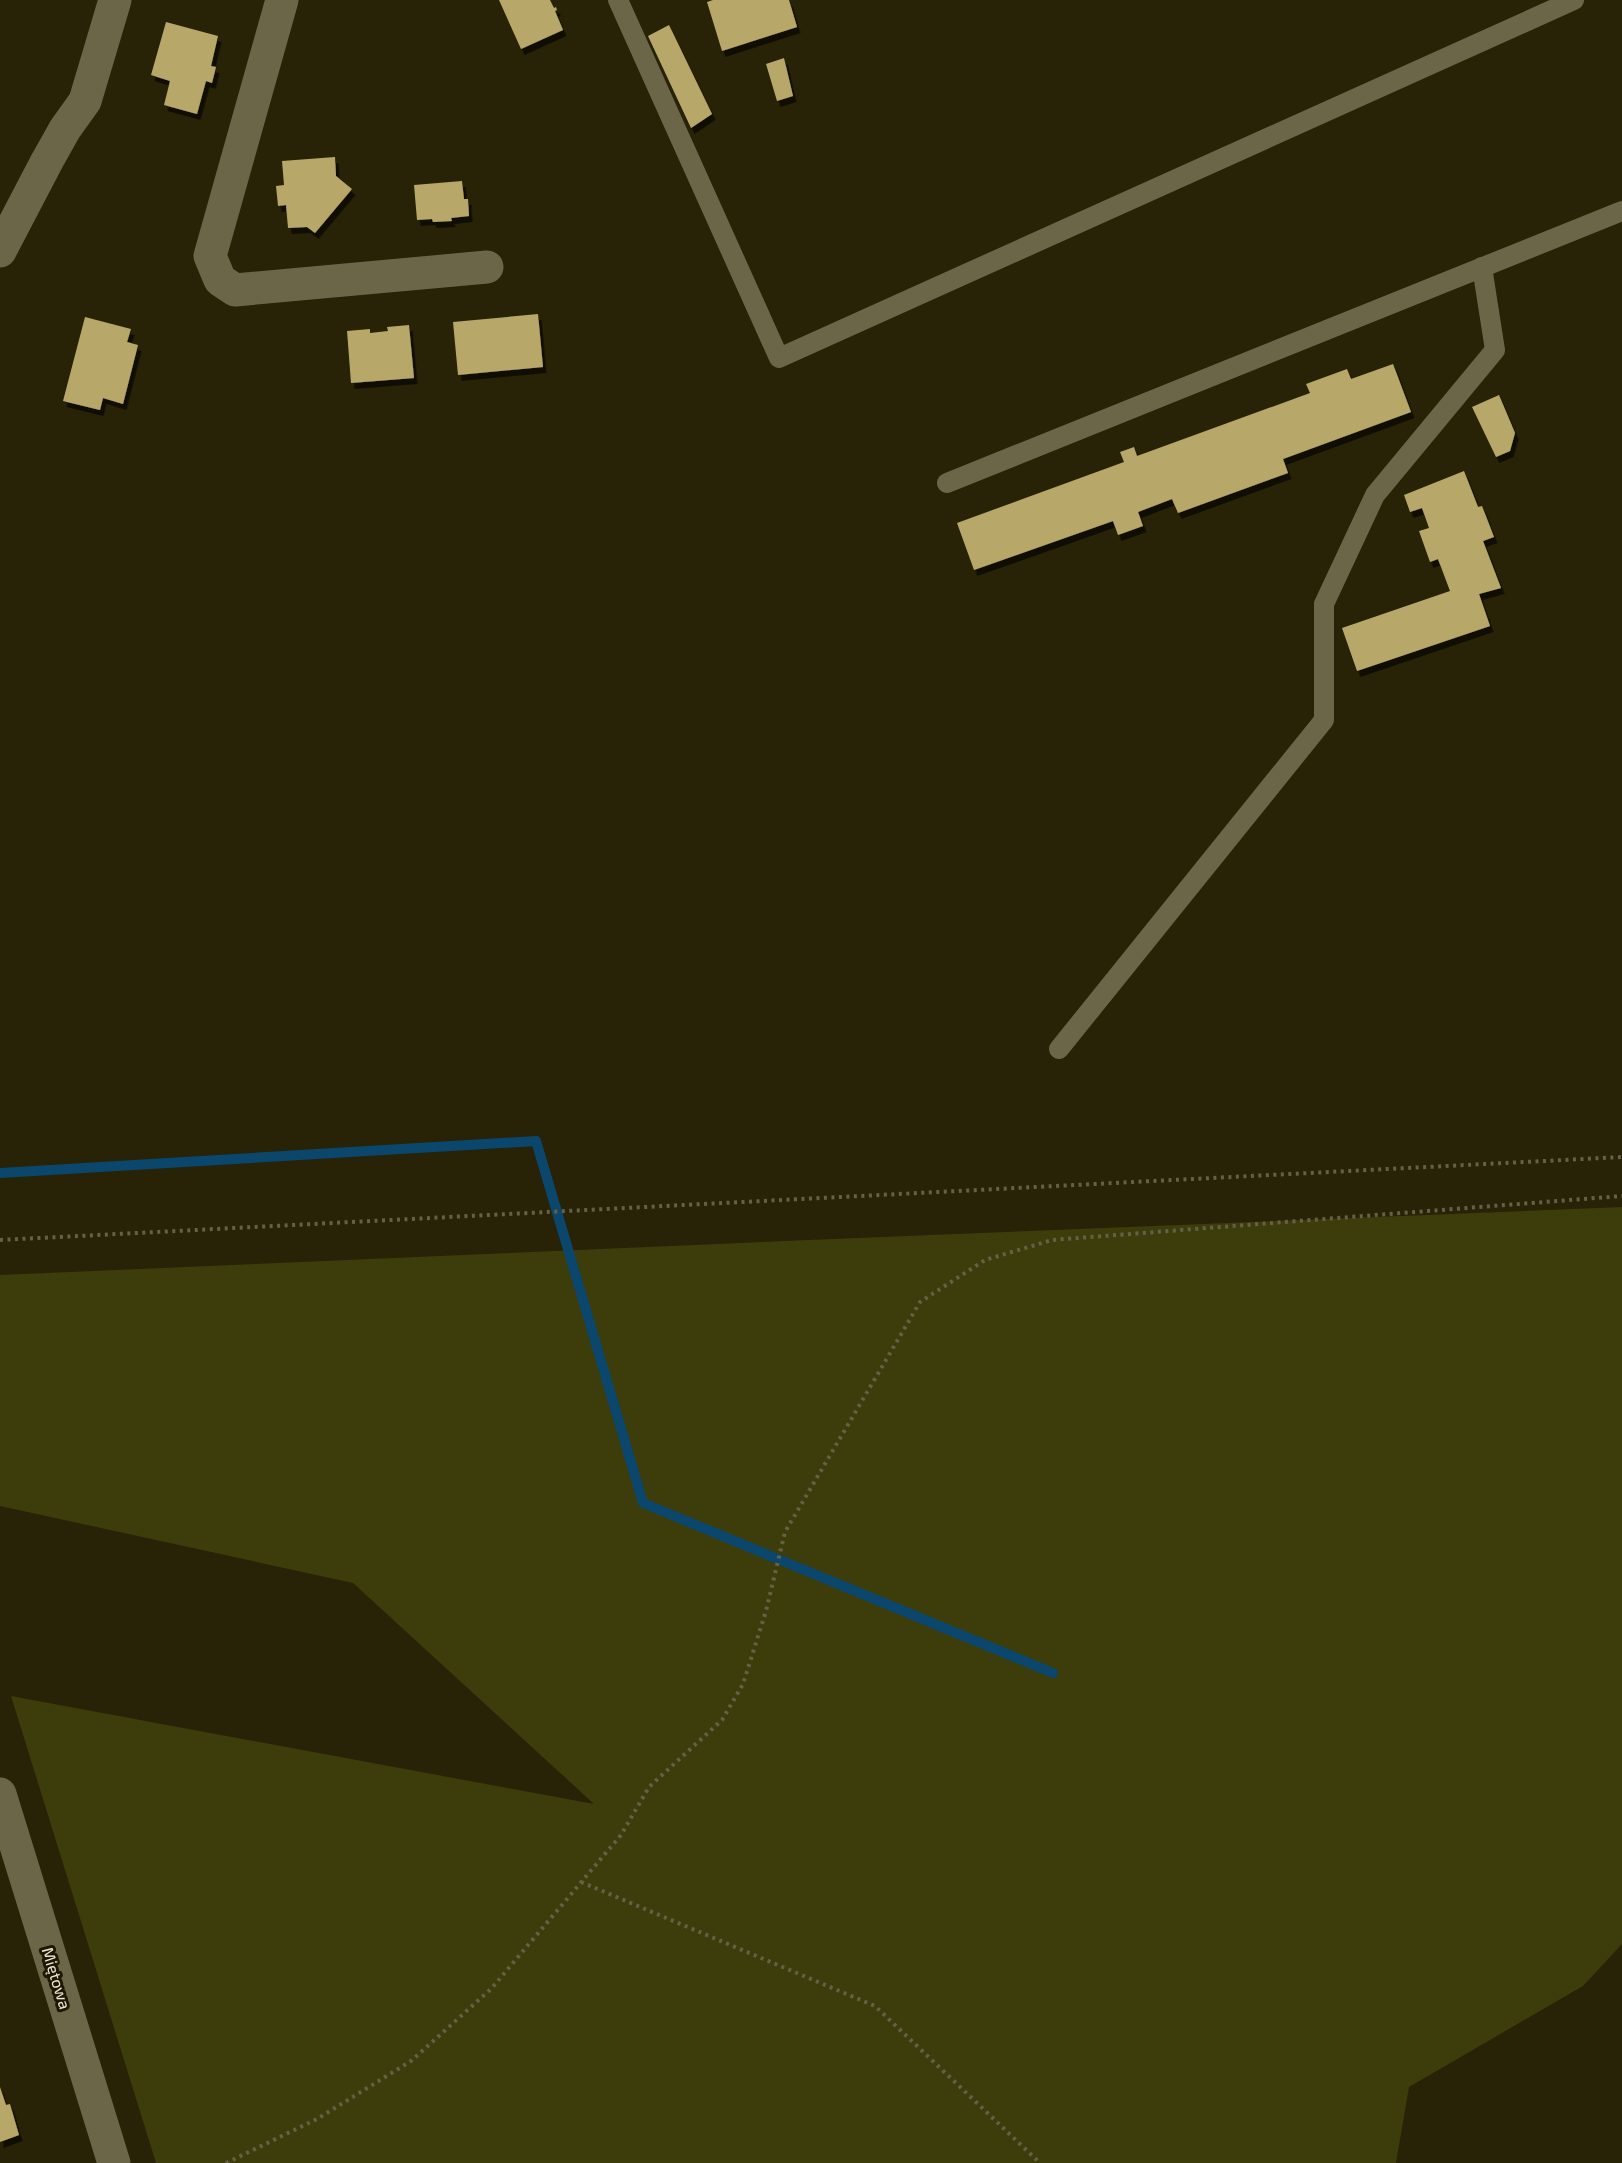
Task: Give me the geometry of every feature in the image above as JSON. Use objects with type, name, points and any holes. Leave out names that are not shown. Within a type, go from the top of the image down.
[{"type":"street","points":[[0,251],[61,137],[85,101],[115,0]]},
{"type":"street","points":[[282,0],[210,256],[220,280],[235,290],[487,267]]},
{"type":"street","name":"Miętowa","points":[[0,1794],[114,2163]]},
{"type":"lane","points":[[618,0],[779,358],[1574,0]]},
{"type":"lane","points":[[947,483],[1622,211]]},
{"type":"lane","points":[[1059,1049],[1324,720],[1324,604],[1375,495],[1495,350],[1482,267]]},
{"type":"path","points":[[0,1240],[1622,1157]]},
{"type":"path","points":[[226,2163],[317,2119],[411,2061],[491,1989],[621,1835],[649,1787],[722,1720],[743,1684],[766,1611],[785,1532],[920,1302],[986,1260],[1052,1240],[1622,1196]]},
{"type":"path","points":[[581,1882],[875,2006],[1040,2163]]},
{"type":"shaded area","points":[[1622,1207],[1622,1944],[1583,1986],[1409,2087],[1396,2163],[156,2163],[11,1696],[594,1804],[353,1583],[0,1506],[0,1275]]},
{"type":"building","points":[[499,0],[550,0],[554,8],[556,7],[555,11],[563,30],[521,49]]},
{"type":"building","points":[[713,0],[789,0],[797,27],[722,51],[707,2]]},
{"type":"building","points":[[166,22],[218,36],[211,66],[216,67],[212,83],[206,81],[197,114],[164,105],[170,81],[151,75]]},
{"type":"building","points":[[669,25],[712,114],[691,128],[648,36]]},
{"type":"building","points":[[784,58],[793,96],[777,101],[766,64]]},
{"type":"building","points":[[335,157],[336,176],[352,189],[315,233],[307,227],[288,228],[286,205],[278,206],[276,186],[284,185],[282,161]]},
{"type":"building","points":[[462,181],[464,199],[468,199],[469,216],[451,218],[452,221],[417,220],[414,185]]},
{"type":"building","points":[[538,314],[543,367],[458,375],[453,322]]},
{"type":"building","points":[[85,317],[131,329],[127,342],[138,345],[123,404],[103,398],[100,410],[63,401]]},
{"type":"building","points":[[409,325],[414,378],[351,383],[347,331],[370,329],[370,333],[388,331],[387,327]]},
{"type":"building","points":[[1393,364],[1411,412],[1283,459],[1288,473],[1178,513],[1172,499],[1138,512],[1143,526],[1118,535],[1113,521],[974,570],[957,523],[1124,462],[1120,452],[1134,447],[1137,456],[1310,393],[1306,384],[1347,369],[1351,379]]},
{"type":"building","points":[[1499,395],[1515,433],[1510,451],[1496,457],[1472,407]]},
{"type":"building","points":[[1464,471],[1478,507],[1482,506],[1494,537],[1483,541],[1501,588],[1479,594],[1490,626],[1357,671],[1342,628],[1450,591],[1438,559],[1430,562],[1419,531],[1429,528],[1422,508],[1410,512],[1404,495]]},
{"type":"building","points":[[0,2087],[6,2105],[10,2104],[19,2135],[0,2142]]},
{"type":"waterway","points":[[0,1173],[536,1141],[643,1503],[1053,1673]]}]
